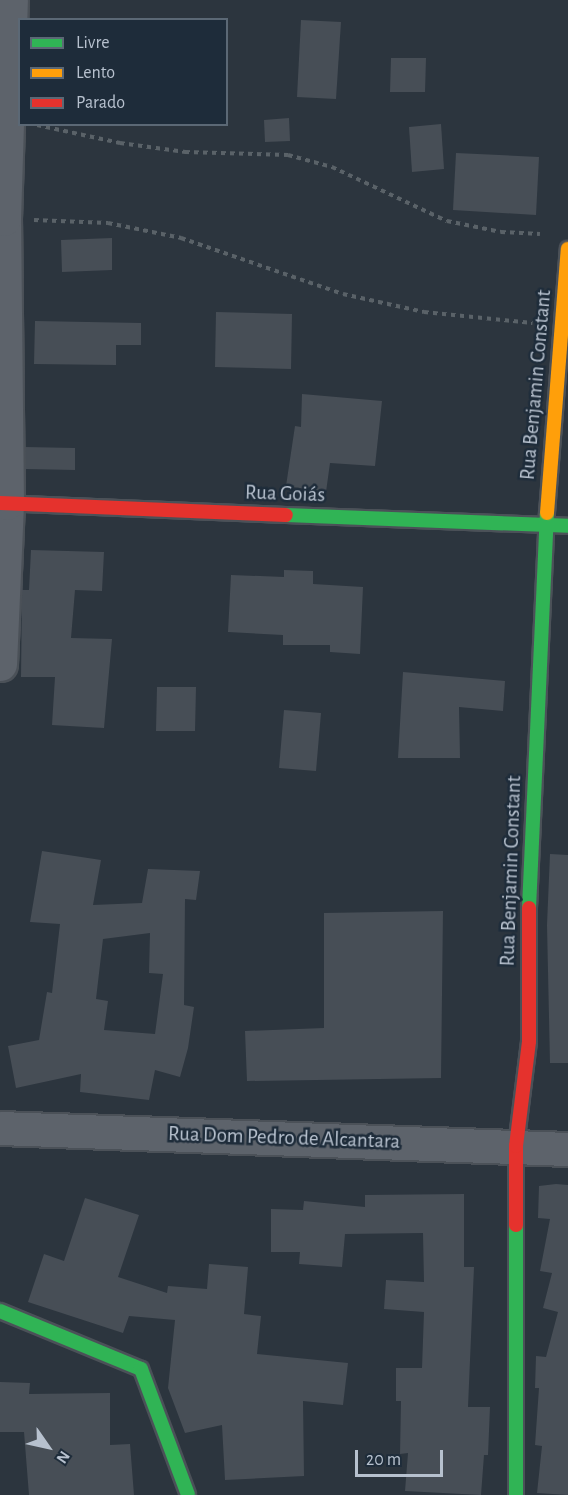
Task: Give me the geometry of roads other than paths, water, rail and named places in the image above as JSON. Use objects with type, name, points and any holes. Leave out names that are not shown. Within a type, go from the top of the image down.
[{"type":"street","points":[[0,664],[4,219],[11,0]]},
{"type":"street","name":"Rua Benjamin Constant","points":[[516,1495],[516,1146],[528,1041],[528,925],[546,526],[568,249]]},
{"type":"street","name":"Rua Goiás","points":[[3,503],[568,526]]},
{"type":"street","name":"Rua Dom Pedro de Alcantara","points":[[0,1128],[568,1149]]},
{"type":"street","points":[[0,1311],[141,1369],[188,1495]]}]
